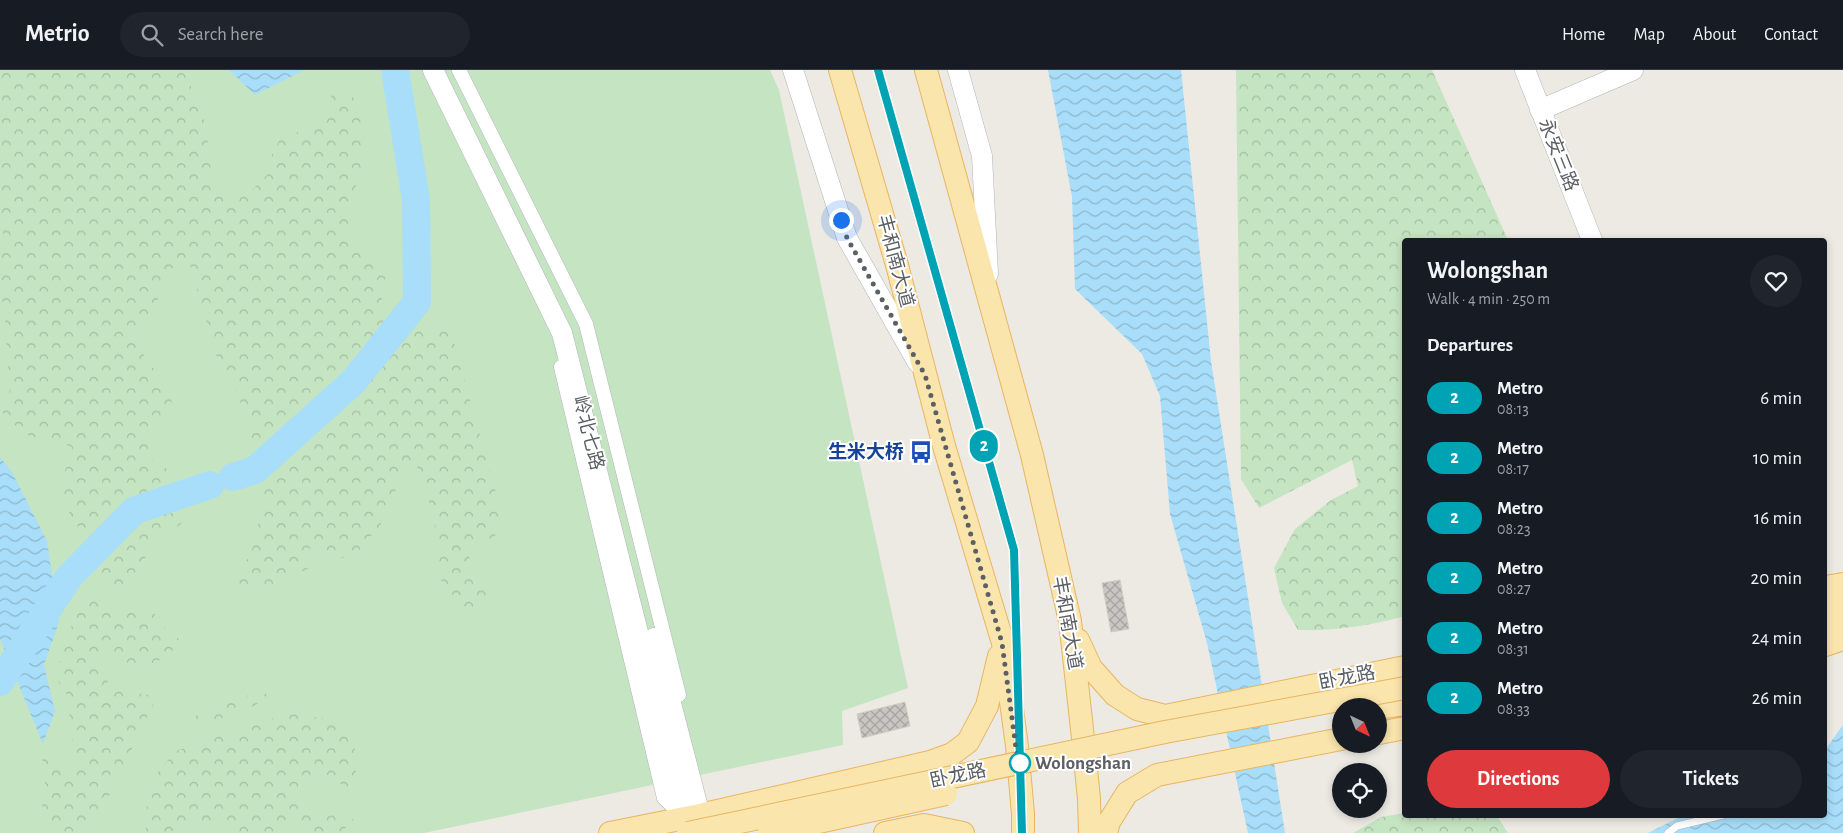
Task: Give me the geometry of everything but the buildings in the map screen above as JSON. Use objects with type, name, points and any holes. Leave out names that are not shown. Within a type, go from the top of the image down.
[{"type":"main road","name":"丰和南大道","points":[[840,70],[898,265],[925,375],[1002,643],[1017,746],[1023,814],[1022,833]]},
{"type":"main road","name":"丰和南大道","points":[[926,70],[1032,455],[1070,621],[1083,738],[1090,833]]},
{"type":"main road","points":[[1827,587],[1843,584]]},
{"type":"main road","points":[[1827,603],[1843,599]]},
{"type":"main road","points":[[1827,623],[1843,619]]},
{"type":"main road","name":"卧龙路","points":[[1070,621],[1091,668],[1115,695],[1137,709],[1165,716],[1402,667]]},
{"type":"main road","points":[[1827,644],[1843,639]]},
{"type":"main road","name":"卧龙路","points":[[691,822],[930,762],[952,754],[968,742],[987,706],[1002,643]]},
{"type":"main road","name":"卧龙路","points":[[610,833],[691,822],[1402,689]]},
{"type":"main road","name":"卧龙路","points":[[1388,707],[1402,704]]},
{"type":"main road","name":"卧龙路","points":[[769,833],[1171,745],[1332,717]]},
{"type":"main road","points":[[1388,731],[1402,729]]},
{"type":"main road","points":[[1106,833],[1109,822],[1128,793],[1157,775],[1332,742]]},
{"type":"main road","points":[[885,833],[924,825],[962,833]]},
{"type":"street","points":[[425,70],[554,338],[664,798],[691,822]]},
{"type":"street","name":"岭北七路","points":[[433,70],[562,333],[691,822]]},
{"type":"street","points":[[447,70],[573,326],[691,822]]},
{"type":"street","points":[[459,70],[586,324],[703,791],[691,822]]},
{"type":"street","points":[[792,70],[847,238],[925,375]]},
{"type":"street","points":[[958,70],[982,156],[989,298]]},
{"type":"street","name":"永安三路","points":[[1525,70],[1591,238]]},
{"type":"street","points":[[1540,110],[1633,70]]},
{"type":"lane","points":[[1668,833],[1677,826],[1710,818]]},
{"type":"green space","points":[[0,70],[770,70],[779,90],[908,688],[842,711],[843,745],[424,833],[0,833]]},
{"type":"green space","points":[[0,70],[180,70],[187,77],[206,125],[212,180],[229,199],[251,191],[268,174],[272,154],[280,139],[316,125],[334,91],[357,99],[362,129],[364,166],[350,201],[352,238],[374,257],[387,272],[381,292],[384,317],[451,331],[503,518],[495,536],[467,551],[474,572],[494,598],[463,621],[451,591],[439,578],[438,548],[433,517],[425,487],[414,458],[400,480],[381,524],[356,554],[334,560],[309,548],[313,566],[281,582],[250,592],[233,578],[251,554],[264,501],[246,415],[216,355],[190,265],[162,270],[157,306],[147,322],[137,332],[145,359],[163,379],[172,402],[167,418],[151,434],[151,459],[172,472],[185,521],[164,536],[147,543],[147,555],[130,580],[126,592],[111,588],[96,575],[87,538],[72,519],[65,502],[62,480],[72,447],[52,440],[29,436],[11,422],[1,411],[10,398],[5,321],[10,303],[0,301],[0,252],[5,249],[0,210]]},
{"type":"green space","points":[[1236,70],[1432,70],[1507,238],[1402,238],[1402,617],[1352,627],[1298,630],[1282,603],[1274,568],[1295,529],[1331,500],[1358,486],[1352,460],[1259,508],[1241,479]]},
{"type":"green space","points":[[105,600],[120,609],[144,608],[161,618],[166,631],[184,642],[149,668],[96,655],[110,687],[157,697],[96,823],[81,820],[79,833],[56,833],[43,824],[42,805],[46,795],[42,753],[61,766],[76,766],[67,695],[55,676],[75,613],[88,601]]},
{"type":"green space","points":[[258,692],[272,695],[247,710],[213,721],[189,721],[203,711]]},
{"type":"green space","points":[[296,714],[325,719],[352,731],[357,763],[353,792],[328,775],[299,780],[304,810],[318,817],[341,814],[357,821],[338,833],[307,833],[284,820],[285,833],[234,833],[243,823],[221,826],[204,822],[165,833],[146,833],[145,813],[156,774],[176,751],[266,719]]},
{"type":"green space","points":[[1402,814],[1402,818],[1498,818],[1508,833],[1353,833],[1379,818],[1387,818],[1387,816]]},
{"type":"water","points":[[229,70],[304,70],[255,95]]},
{"type":"water","points":[[1048,70],[1181,70],[1211,361],[1285,833],[1248,833],[1207,643],[1170,514],[1160,396],[1142,354],[1075,289],[1072,197]]},
{"type":"water","points":[[0,457],[12,472],[47,541],[59,622],[44,665],[55,711],[43,744],[0,639]]},
{"type":"water","points":[[1843,725],[1843,833],[1648,833],[1678,818],[1827,818],[1827,747]]},
{"type":"waterway","points":[[233,477],[255,470],[353,382],[417,302],[416,200],[395,70]]},
{"type":"waterway","points":[[0,682],[69,577],[135,510],[210,485]]},
{"type":"metro line","name":"2","points":[[878,70],[1014,550],[1022,833]]},
{"type":"place","name":"生米大桥","points":[[921,452]]},
{"type":"place","name":"Wolongshan","points":[[1020,763]]},
{"type":"route","points":[[841,220],[847,238],[925,375],[1002,643],[1018,763],[1020,763]]}]
